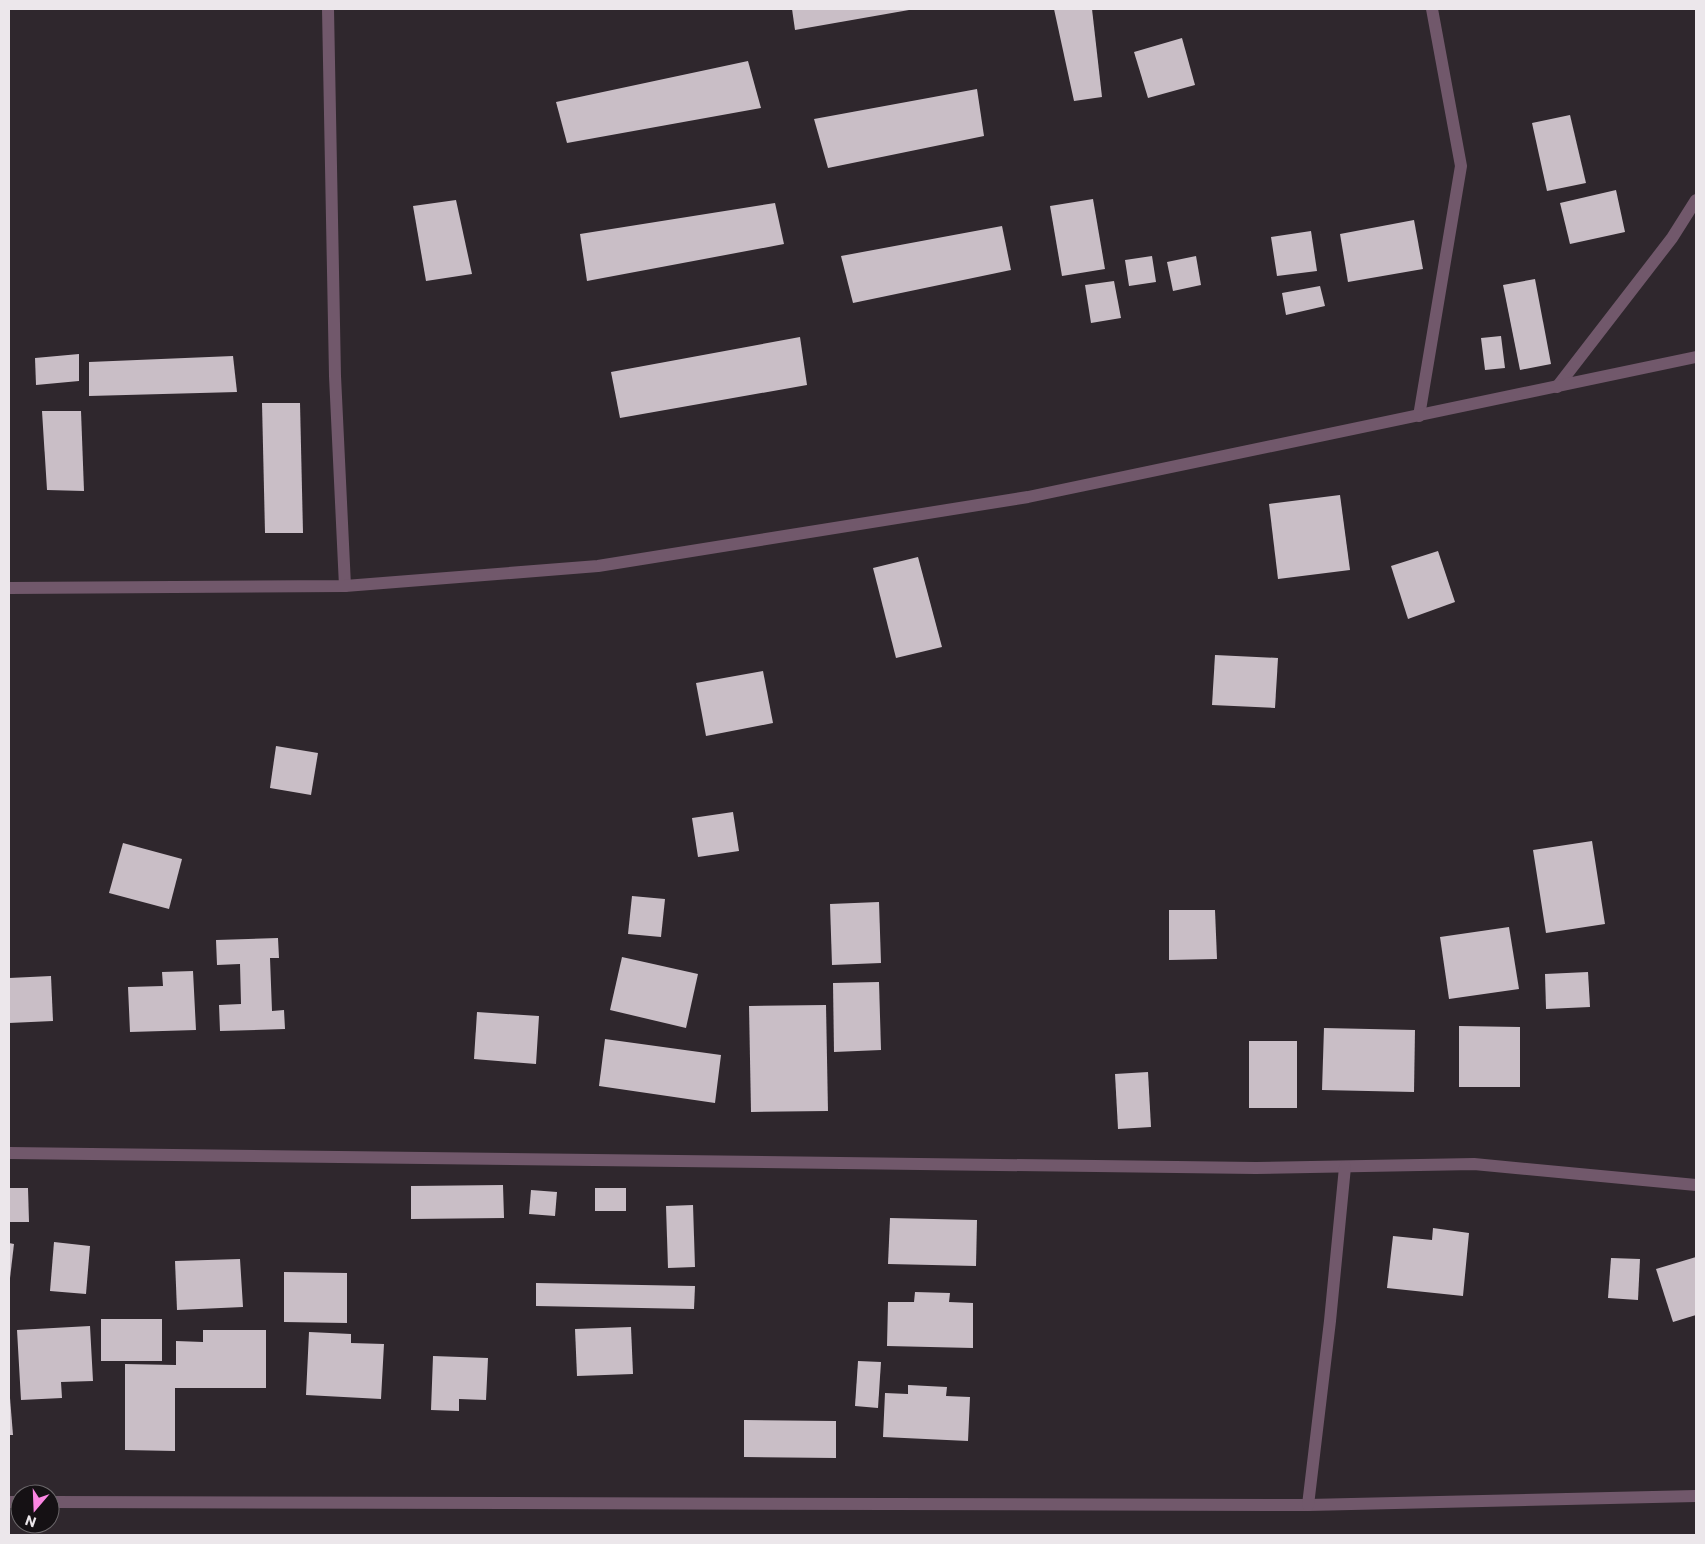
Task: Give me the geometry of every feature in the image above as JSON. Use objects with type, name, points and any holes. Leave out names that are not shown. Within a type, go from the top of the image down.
[{"type":"street","points":[[328,9],[335,376],[345,586]]},
{"type":"street","points":[[1419,416],[1461,166],[1432,9]]},
{"type":"street","points":[[1557,387],[1672,238],[1696,200]]},
{"type":"street","points":[[9,588],[345,586],[598,566],[1028,497],[1696,357]]},
{"type":"street","points":[[9,1153],[1256,1168],[1474,1164],[1696,1185]]},
{"type":"street","points":[[1308,1505],[1330,1320],[1344,1167]]},
{"type":"street","points":[[60,1502],[1308,1505],[1696,1496]]},
{"type":"building","points":[[792,9],[908,9],[909,10],[795,30]]},
{"type":"building","points":[[1054,9],[1092,9],[1102,97],[1074,101]]},
{"type":"building","points":[[1182,38],[1195,85],[1148,98],[1134,52]]},
{"type":"building","points":[[748,61],[761,108],[567,143],[556,102]]},
{"type":"building","points":[[977,89],[984,136],[828,168],[814,119]]},
{"type":"building","points":[[1570,115],[1586,183],[1547,191],[1532,123]]},
{"type":"building","points":[[1616,190],[1625,232],[1570,244],[1560,203]]},
{"type":"building","points":[[1093,199],[1105,269],[1062,276],[1050,206]]},
{"type":"building","points":[[456,200],[472,274],[426,281],[413,206]]},
{"type":"building","points":[[775,203],[784,244],[587,281],[580,234]]},
{"type":"building","points":[[1414,220],[1423,269],[1348,282],[1340,234]]},
{"type":"building","points":[[1002,226],[1011,270],[853,303],[841,256]]},
{"type":"building","points":[[1311,231],[1317,271],[1277,276],[1271,237]]},
{"type":"building","points":[[1152,256],[1156,282],[1129,286],[1125,260]]},
{"type":"building","points":[[1196,256],[1201,285],[1173,291],[1167,262]]},
{"type":"building","points":[[1535,279],[1551,364],[1520,370],[1503,285]]},
{"type":"building","points":[[1114,281],[1121,318],[1091,323],[1085,285]]},
{"type":"building","points":[[1320,286],[1325,306],[1286,315],[1282,293]]},
{"type":"building","points":[[1501,336],[1505,368],[1485,370],[1481,338]]},
{"type":"building","points":[[800,337],[807,385],[620,418],[611,372]]},
{"type":"building","points":[[79,354],[79,381],[36,385],[35,358]]},
{"type":"building","points":[[233,356],[237,392],[89,396],[89,362]]},
{"type":"building","points":[[262,403],[300,403],[303,533],[265,533]]},
{"type":"building","points":[[42,411],[81,411],[84,491],[47,490]]},
{"type":"building","points":[[1340,495],[1350,570],[1278,579],[1269,504]]},
{"type":"building","points":[[1438,551],[1455,602],[1408,619],[1391,566]]},
{"type":"building","points":[[918,557],[942,647],[896,658],[873,568]]},
{"type":"building","points":[[1215,655],[1278,658],[1275,708],[1212,705]]},
{"type":"building","points":[[763,671],[773,723],[706,736],[696,683]]},
{"type":"building","points":[[276,746],[318,753],[311,795],[270,788]]},
{"type":"building","points":[[733,812],[739,851],[698,857],[692,818]]},
{"type":"building","points":[[1592,841],[1605,924],[1546,933],[1533,850]]},
{"type":"building","points":[[123,843],[182,859],[169,909],[109,893]]},
{"type":"building","points":[[632,896],[665,899],[661,937],[628,934]]},
{"type":"building","points":[[879,902],[881,963],[832,965],[830,904]]},
{"type":"building","points":[[1169,910],[1215,910],[1217,959],[1169,960]]},
{"type":"building","points":[[1509,927],[1519,989],[1449,999],[1440,937]]},
{"type":"building","points":[[278,938],[279,958],[270,958],[272,1011],[284,1010],[285,1029],[220,1031],[219,1005],[241,1004],[240,964],[217,965],[216,940]]},
{"type":"building","points":[[622,957],[698,974],[686,1028],[610,1010]]},
{"type":"building","points":[[193,971],[196,1030],[130,1032],[128,987],[163,986],[162,972]]},
{"type":"building","points":[[1588,972],[1590,1007],[1546,1009],[1545,974]]},
{"type":"building","points":[[51,976],[53,1021],[9,1023],[9,978]]},
{"type":"building","points":[[879,982],[881,1050],[834,1052],[833,983]]},
{"type":"building","points":[[826,1005],[828,1111],[751,1112],[749,1006]]},
{"type":"building","points":[[477,1012],[539,1016],[536,1064],[474,1059]]},
{"type":"building","points":[[1459,1026],[1520,1027],[1520,1087],[1459,1087]]},
{"type":"building","points":[[1324,1028],[1415,1030],[1414,1092],[1322,1090]]},
{"type":"building","points":[[605,1039],[721,1055],[715,1103],[599,1086]]},
{"type":"building","points":[[1249,1041],[1297,1041],[1297,1108],[1249,1108]]},
{"type":"building","points":[[1148,1072],[1151,1127],[1118,1129],[1115,1074]]},
{"type":"building","points":[[503,1185],[504,1218],[411,1219],[411,1186]]},
{"type":"building","points":[[9,1188],[28,1188],[29,1222],[9,1222]]},
{"type":"building","points":[[595,1188],[626,1188],[626,1211],[595,1211]]},
{"type":"building","points":[[531,1190],[557,1192],[555,1216],[529,1214]]},
{"type":"building","points":[[693,1205],[695,1267],[668,1268],[666,1206]]},
{"type":"building","points":[[890,1218],[977,1220],[976,1266],[888,1264]]},
{"type":"building","points":[[1433,1228],[1469,1233],[1463,1296],[1387,1288],[1393,1236],[1432,1240]]},
{"type":"building","points":[[54,1242],[90,1246],[86,1294],[50,1291]]},
{"type":"building","points":[[9,1243],[14,1244],[10,1278],[9,1278]]},
{"type":"building","points":[[1696,1257],[1696,1315],[1673,1322],[1656,1269]]},
{"type":"building","points":[[1611,1258],[1640,1259],[1638,1300],[1608,1298]]},
{"type":"building","points":[[240,1259],[243,1307],[177,1310],[175,1261]]},
{"type":"building","points":[[284,1272],[347,1273],[347,1323],[284,1322]]},
{"type":"building","points":[[536,1283],[695,1286],[694,1309],[536,1306]]},
{"type":"building","points":[[915,1292],[950,1293],[949,1302],[973,1303],[973,1348],[887,1346],[888,1302],[914,1302]]},
{"type":"building","points":[[101,1319],[162,1319],[162,1361],[101,1361]]},
{"type":"building","points":[[90,1326],[93,1381],[61,1382],[62,1398],[21,1400],[17,1330]]},
{"type":"building","points":[[631,1327],[633,1374],[577,1376],[575,1329]]},
{"type":"building","points":[[203,1330],[266,1330],[266,1388],[175,1388],[175,1451],[125,1450],[125,1364],[176,1365],[176,1341],[203,1342]]},
{"type":"building","points":[[309,1332],[351,1334],[351,1343],[384,1344],[381,1399],[306,1395]]},
{"type":"building","points":[[433,1356],[488,1358],[486,1400],[459,1399],[459,1411],[431,1410]]},
{"type":"building","points":[[858,1361],[881,1362],[878,1408],[855,1406]]},
{"type":"building","points":[[908,1385],[947,1387],[946,1396],[970,1397],[968,1441],[883,1437],[885,1393],[908,1394]]},
{"type":"building","points":[[10,1398],[13,1435],[9,1435]]},
{"type":"building","points":[[744,1420],[836,1421],[836,1458],[744,1457]]}]
